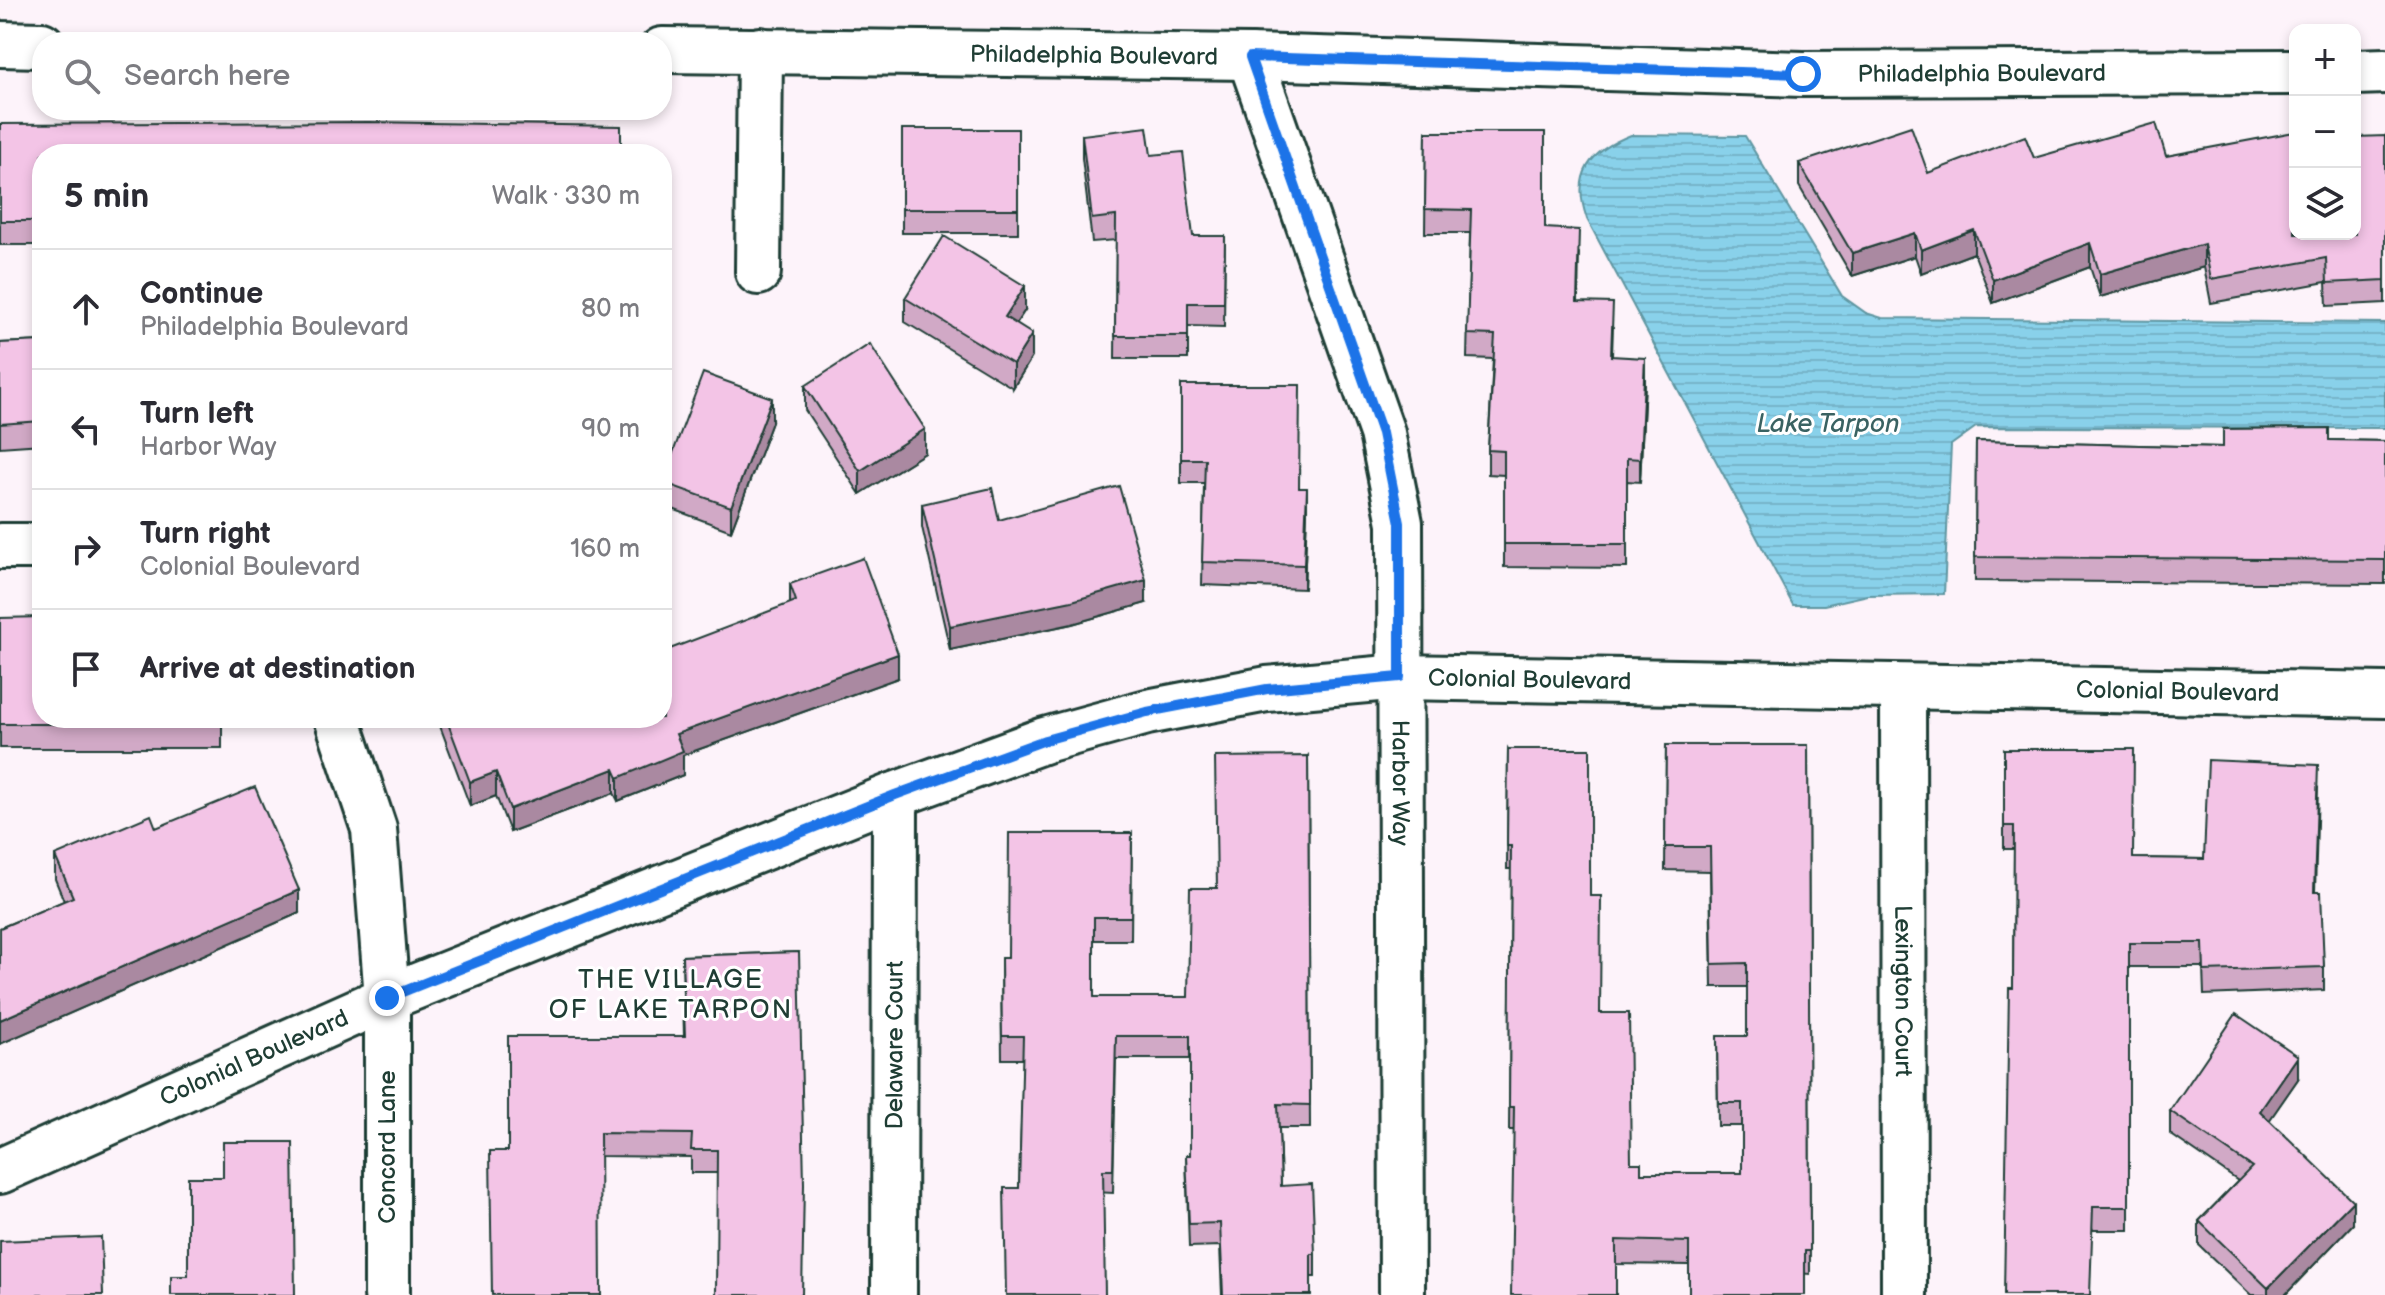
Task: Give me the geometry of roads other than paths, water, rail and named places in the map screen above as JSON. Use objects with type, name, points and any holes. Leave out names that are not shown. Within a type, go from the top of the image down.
[{"type":"street","points":[[0,44],[32,45]]},
{"type":"street","name":"Philadelphia Boulevard","points":[[672,50],[1250,57],[1803,74],[2289,72]]},
{"type":"street","points":[[758,272],[760,50]]},
{"type":"street","name":"Harbor Way","points":[[1250,57],[1382,433],[1400,523],[1402,1295]]},
{"type":"street","points":[[2361,72],[2385,71]]},
{"type":"street","points":[[0,546],[32,546]]},
{"type":"street","name":"Colonial Boulevard","points":[[0,1171],[387,998],[895,795],[1045,740],[1147,712],[1267,689],[1400,677],[2385,695]]},
{"type":"street","name":"Lexington Court","points":[[1903,687],[1904,1295]]},
{"type":"street","name":"Concord Lane","points":[[340,728],[374,829],[387,998],[387,1295]]},
{"type":"street","name":"Delaware Court","points":[[894,1295],[895,795]]},
{"type":"water","name":"Lake Tarpon","points":[[1631,135],[1745,136],[1842,296],[1866,313],[1882,318],[2385,323],[2385,428],[1976,427],[1951,445],[1944,594],[1868,595],[1824,605],[1793,605],[1587,219],[1581,189],[1588,166],[1605,149]]},
{"type":"district","name":"THE VILLAGE OF LAKE TARPON","points":[[671,995]]}]
